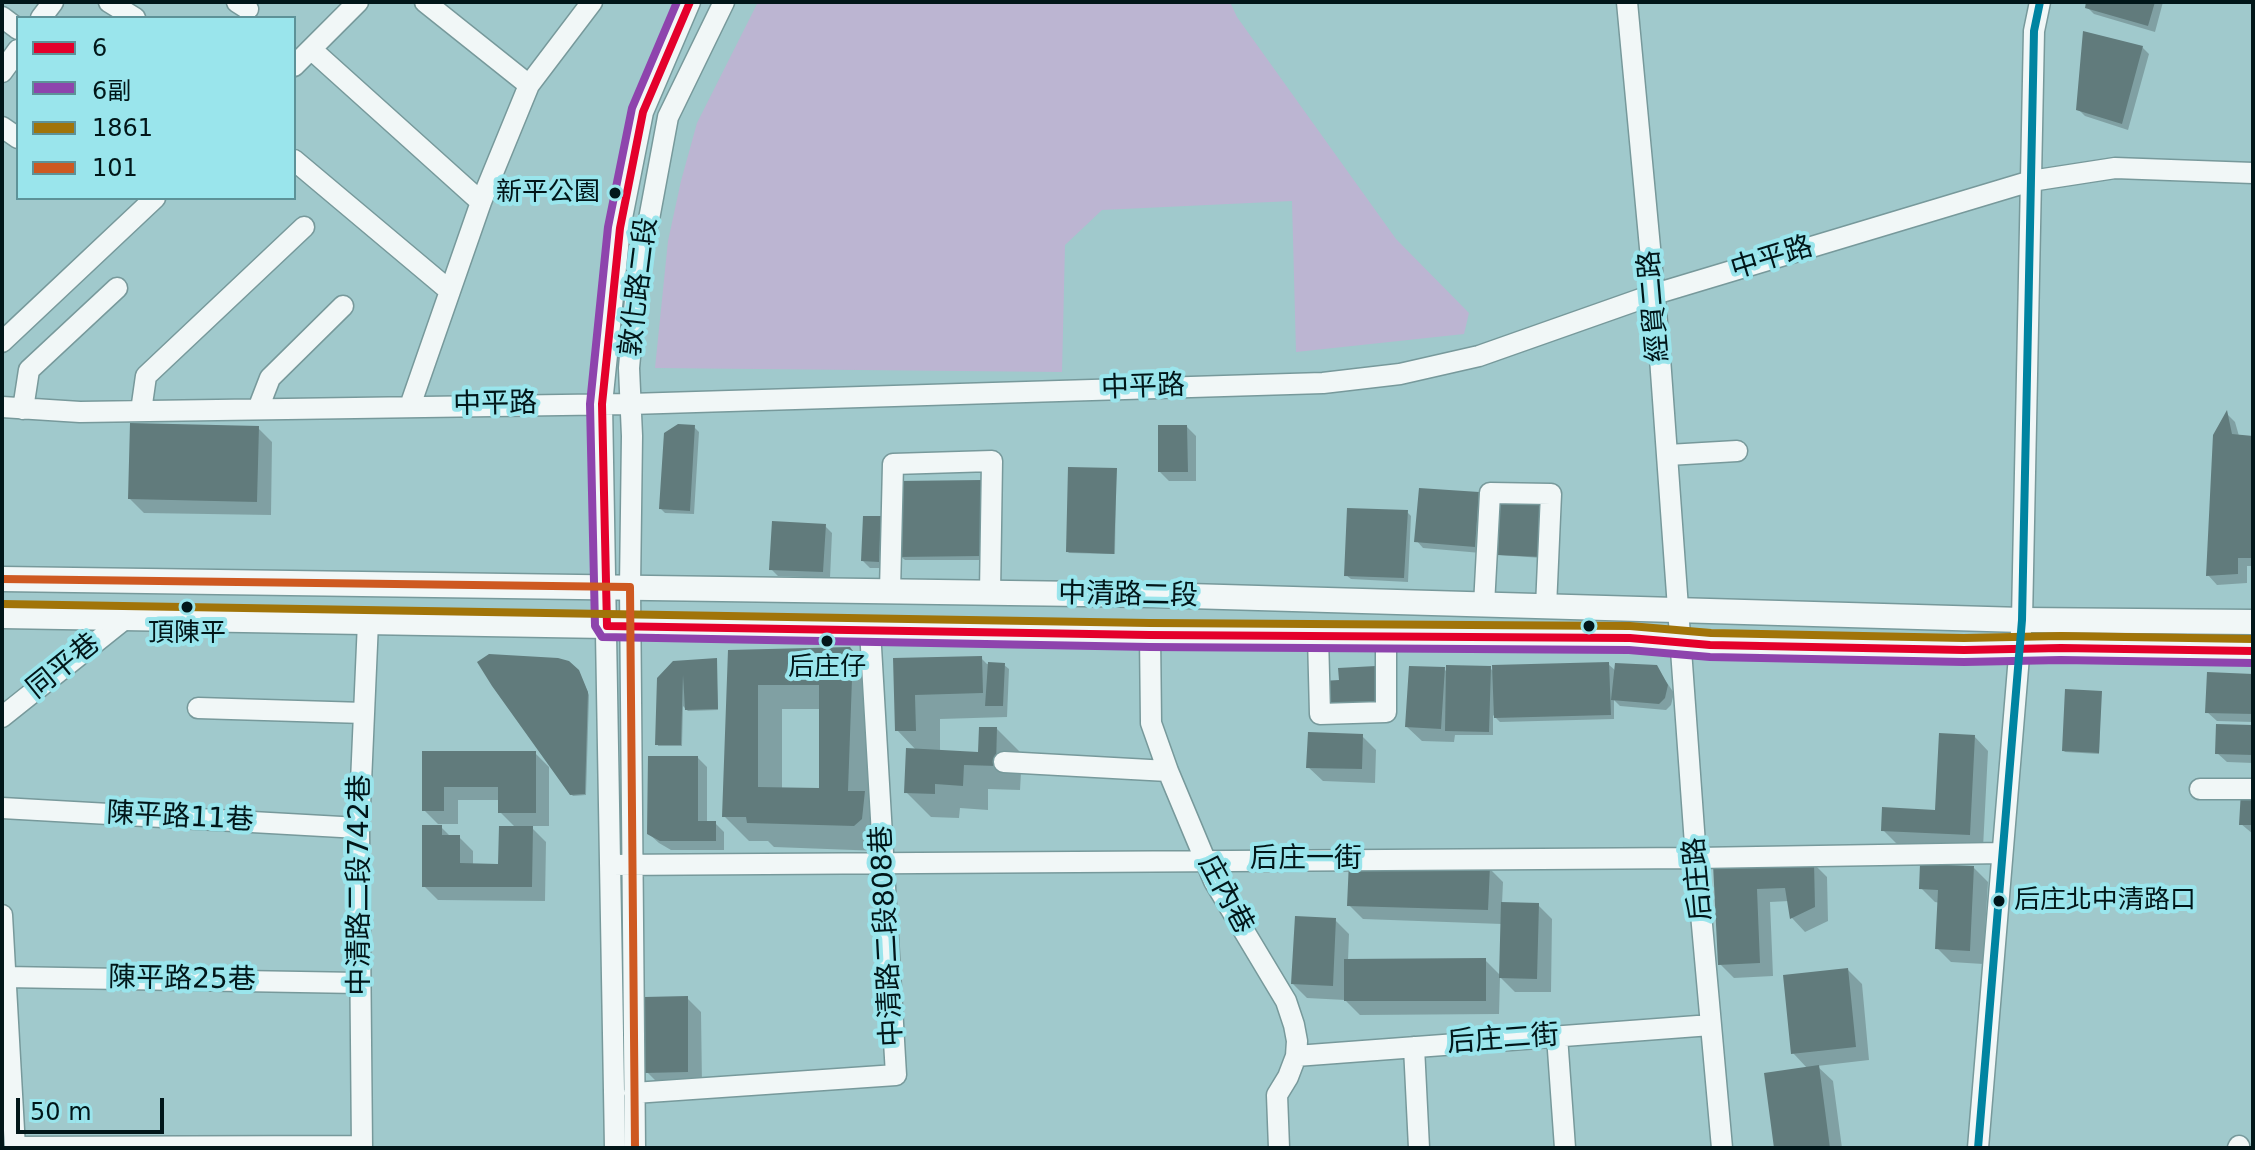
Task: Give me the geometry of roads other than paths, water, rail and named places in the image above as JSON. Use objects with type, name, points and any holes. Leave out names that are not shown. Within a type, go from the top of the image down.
[{"type":"main road","name":"中清路二段","points":[[2,579],[890,591],[2022,620],[2253,622]]},
{"type":"main road","name":"中清路二段","points":[[2,616],[1150,635],[1630,638],[1682,643],[2018,651],[2061,648],[2253,651]]},
{"type":"street","points":[[109,2],[132,16]]},
{"type":"street","points":[[296,64],[358,2]]},
{"type":"street","points":[[425,2],[529,85]]},
{"type":"street","points":[[410,406],[481,202],[529,85],[592,2]]},
{"type":"street","name":"敦化路二段","points":[[618,587],[602,404],[620,228],[643,112],[690,2]]},
{"type":"street","name":"敦化路二段","points":[[618,587],[636,289],[668,117],[724,2]]},
{"type":"street","name":"經貿二路","points":[[1627,2],[1655,294],[1680,610]]},
{"type":"street","points":[[1978,1148],[2022,620],[2034,31],[2040,2]]},
{"type":"street","points":[[311,49],[481,202]]},
{"type":"street","points":[[2,72],[16,53]]},
{"type":"street","points":[[296,162],[450,291]]},
{"type":"street","name":"中平路","points":[[2,407],[80,412],[630,404],[1339,381],[1400,374],[1479,356],[1655,294],[2031,181],[2115,168],[2253,173]]},
{"type":"street","points":[[2,342],[153,200]]},
{"type":"street","points":[[141,411],[146,376],[304,227]]},
{"type":"street","points":[[23,409],[29,370],[117,288]]},
{"type":"street","points":[[258,409],[270,378],[343,306]]},
{"type":"street","points":[[1668,455],[1737,451]]},
{"type":"street","points":[[890,591],[893,464],[992,461],[990,593]]},
{"type":"street","points":[[1484,605],[1490,493],[1551,494],[1546,607]]},
{"type":"street","points":[[615,1148],[610,865],[618,587]]},
{"type":"street","name":"后庄路","points":[[1680,610],[1696,858],[1722,1148]]},
{"type":"street","name":"同平巷","points":[[2,717],[126,618]]},
{"type":"street","name":"中清路二段742巷","points":[[362,1147],[359,828],[368,622]]},
{"type":"street","points":[[618,626],[632,865],[635,1148]]},
{"type":"street","name":"中清路二段808巷","points":[[634,1093],[896,1075],[870,630]]},
{"type":"street","name":"庄內巷","points":[[1150,635],[1151,723],[1205,861],[1253,950],[1286,1001],[1296,1033],[1296,1056]]},
{"type":"street","points":[[1318,636],[1320,714],[1386,712],[1386,636]]},
{"type":"street","points":[[198,708],[364,713]]},
{"type":"street","points":[[1004,762],[1168,771]]},
{"type":"street","points":[[2200,789],[2253,789]]},
{"type":"street","name":"陳平路11巷","points":[[2,808],[359,828]]},
{"type":"street","name":"后庄一街","points":[[610,865],[2002,853]]},
{"type":"street","points":[[2,915],[15,1147],[362,1147]]},
{"type":"street","name":"陳平路25巷","points":[[5,977],[359,983]]},
{"type":"street","name":"后庄二街","points":[[1296,1056],[1711,1025]]},
{"type":"street","points":[[1557,1036],[1565,1148]]},
{"type":"street","points":[[1414,1047],[1419,1148]]},
{"type":"street","points":[[1279,1148],[1277,1095],[1296,1056]]},
{"type":"place","name":"新平公園","points":[[615,193]]},
{"type":"place","name":"頂陳平","points":[[187,607]]},
{"type":"place","name":"后庄仔","points":[[827,641]]},
{"type":"place","name":"后庄北中清路口","points":[[1999,901]]}]
